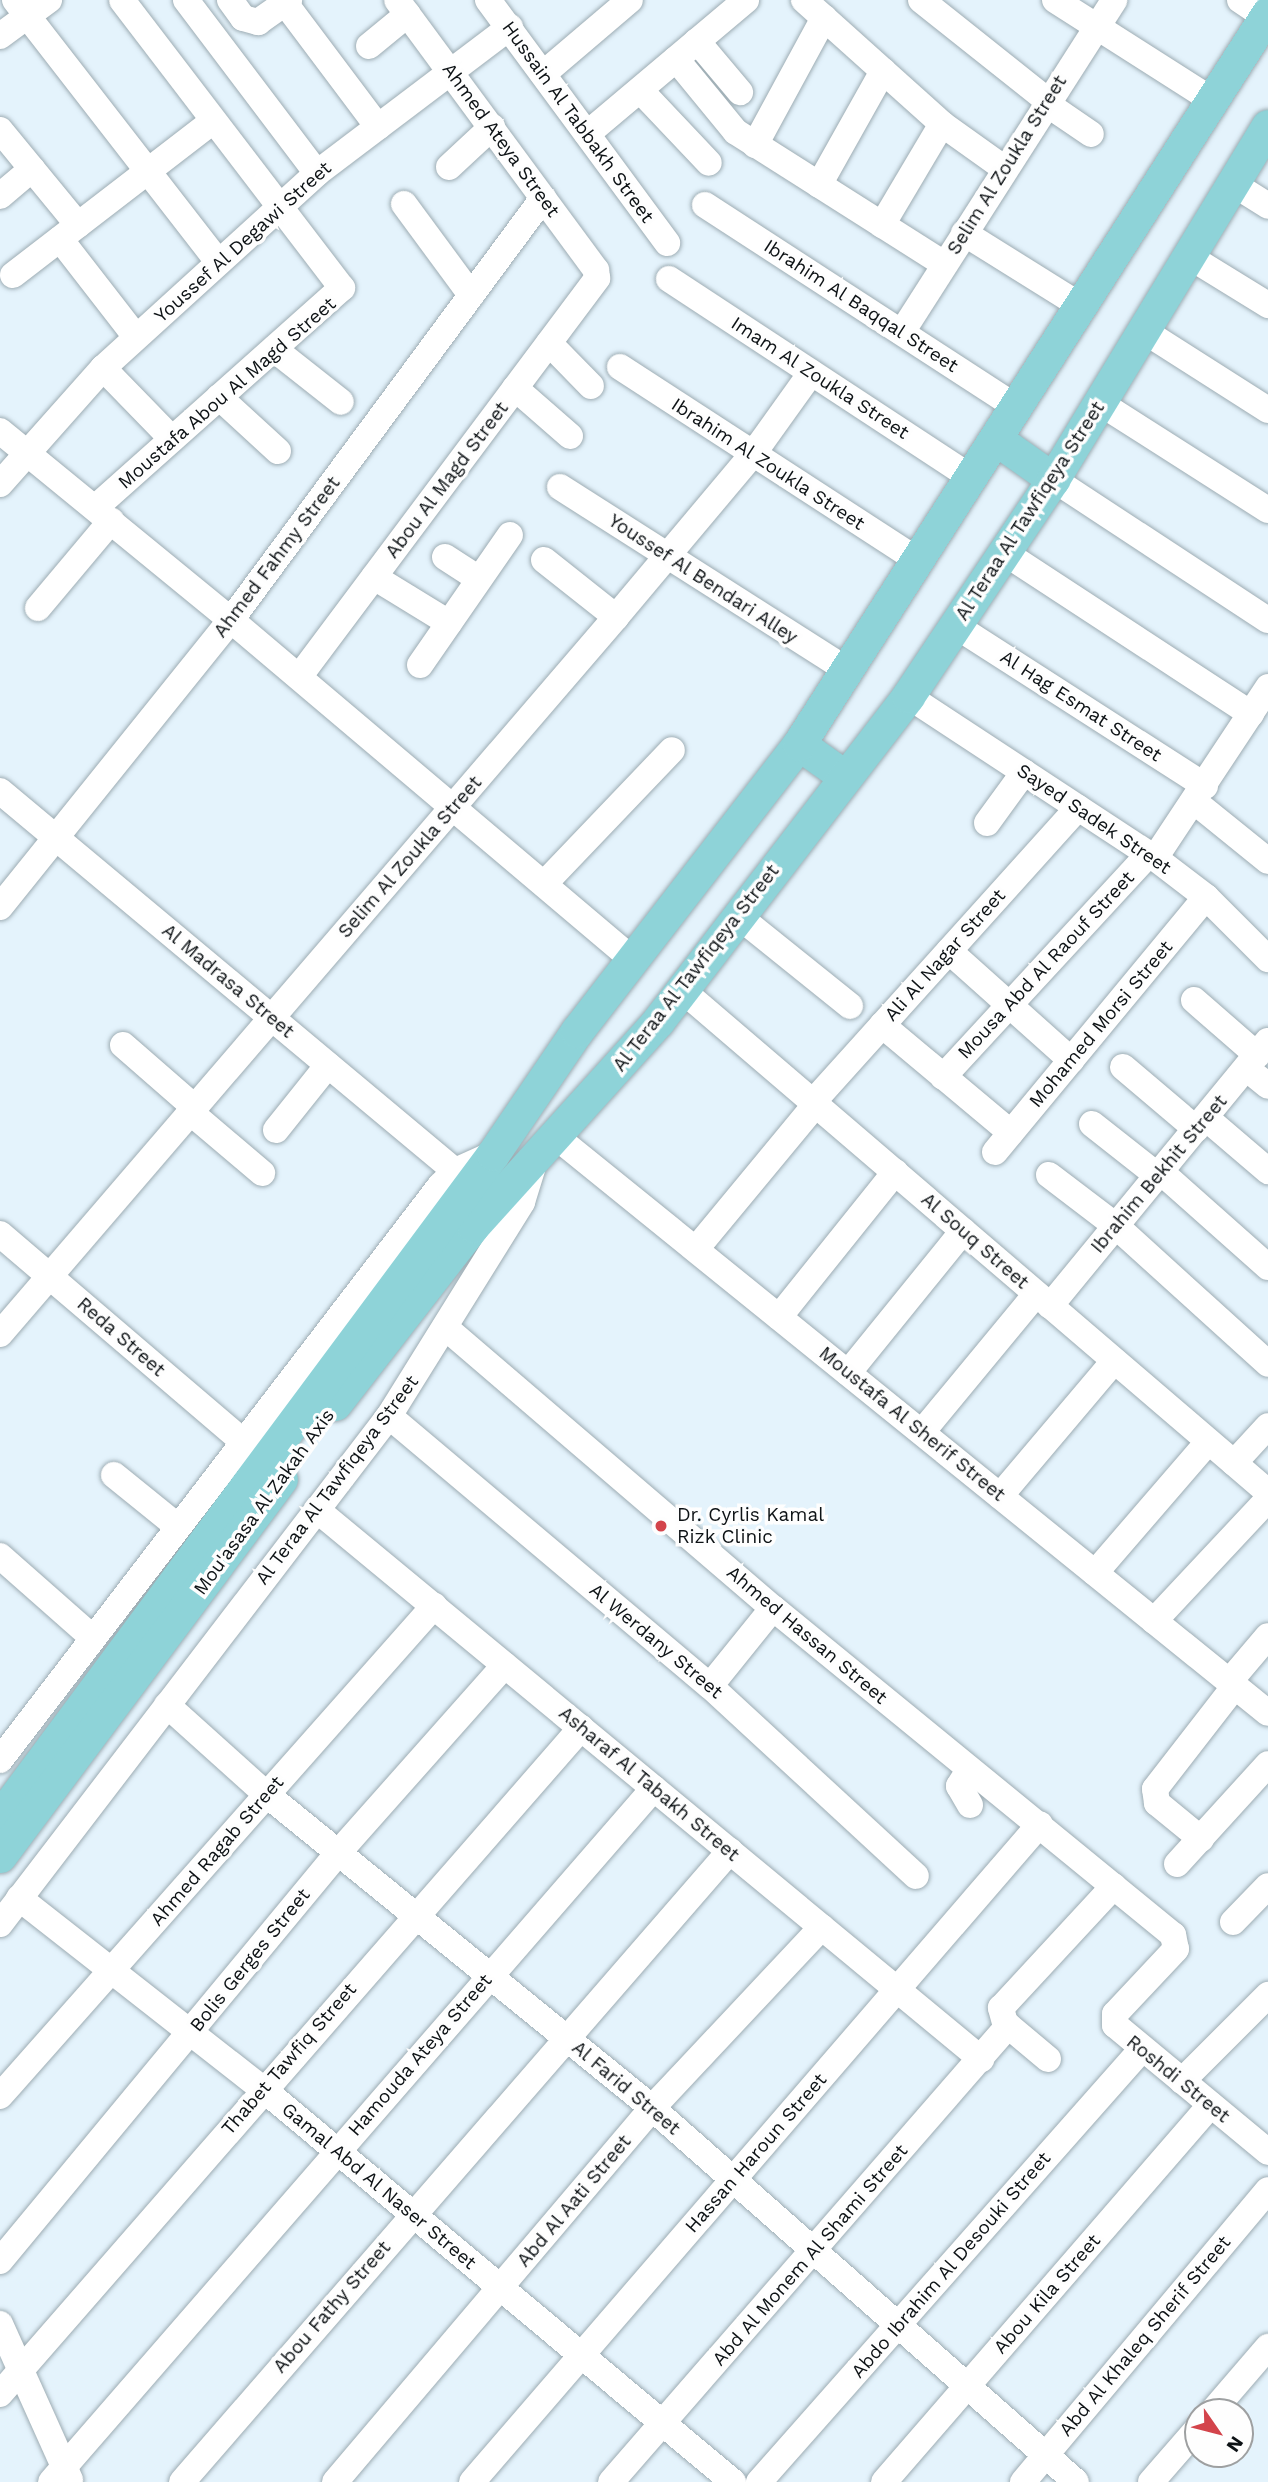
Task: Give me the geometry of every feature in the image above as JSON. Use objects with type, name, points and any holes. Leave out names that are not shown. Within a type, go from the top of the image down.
[{"type":"main road","points":[[493,1154],[557,1059],[799,744],[1212,100],[1258,10]]},
{"type":"main road","name":"Al Teraa Al Tawfiqeya Street","points":[[545,1145],[682,990],[737,915],[908,696],[1053,479],[1235,185],[1268,125]]},
{"type":"main road","points":[[996,439],[1053,479]]},
{"type":"main road","points":[[799,744],[844,776]]},
{"type":"main road","name":"Mou'asasa Al Zakah Axis","points":[[0,1856],[148,1663],[414,1299],[545,1145]]},
{"type":"main road","name":"Mou'asasa Al Zakah Axis","points":[[0,1816],[493,1154]]},
{"type":"street","points":[[0,36],[21,8],[49,0]]},
{"type":"street","points":[[122,0],[279,207]]},
{"type":"street","points":[[230,0],[243,18],[258,22],[287,1],[378,127]]},
{"type":"street","points":[[542,74],[630,0]]},
{"type":"street","points":[[587,134],[746,0]]},
{"type":"street","points":[[804,0],[942,124],[1005,169]]},
{"type":"street","points":[[920,0],[1091,134]]},
{"type":"street","points":[[1055,0],[1212,100]]},
{"type":"street","name":"Selim Al Zoukla Street","points":[[902,332],[1114,0]]},
{"type":"street","points":[[177,2],[317,173]]},
{"type":"street","points":[[369,46],[402,7]]},
{"type":"street","name":"Ahmed Ateya Street","points":[[402,7],[596,270],[594,282]]},
{"type":"street","points":[[21,8],[218,262]]},
{"type":"street","name":"Hussain Al Tabbakh Street","points":[[499,8],[542,74],[667,243]]},
{"type":"street","name":"Youssef Al Degawi Street","points":[[0,484],[103,368],[218,262],[317,173],[452,72],[499,8]]},
{"type":"street","points":[[755,145],[824,18]]},
{"type":"street","points":[[697,41],[740,92]]},
{"type":"street","points":[[676,59],[728,124],[755,145],[944,264]]},
{"type":"street","points":[[819,185],[883,71]]},
{"type":"street","points":[[640,90],[709,163]]},
{"type":"street","points":[[13,275],[213,121]]},
{"type":"street","points":[[882,225],[942,124]]},
{"type":"street","points":[[449,167],[492,127]]},
{"type":"street","points":[[0,130],[32,169],[136,337]]},
{"type":"street","points":[[0,196],[32,169]]},
{"type":"street","points":[[1235,185],[1268,206]]},
{"type":"street","name":"Ahmed Fahmy Street","points":[[0,907],[232,620],[543,198]]},
{"type":"street","points":[[404,204],[471,295]]},
{"type":"street","name":"Ibrahim Al Baqqal Street","points":[[705,205],[1016,407]]},
{"type":"street","name":"Moustafa Abou Al Magd Street","points":[[38,608],[103,514],[172,439],[342,288],[279,207]]},
{"type":"street","points":[[964,233],[1081,306]]},
{"type":"street","points":[[1190,257],[1268,305]]},
{"type":"street","name":"Imam Al Zoukla Street","points":[[669,279],[971,477]]},
{"type":"street","name":"Abou Al Magd Street","points":[[299,677],[594,282]]},
{"type":"street","points":[[1144,331],[1268,410]]},
{"type":"street","points":[[549,343],[591,386]]},
{"type":"street","points":[[274,349],[341,402]]},
{"type":"street","name":"Ibrahim Al Zoukla Street","points":[[620,367],[917,560]]},
{"type":"street","points":[[103,368],[172,439]]},
{"type":"street","name":"Selim Al Zoukla Street","points":[[0,1334],[191,1108],[454,808],[668,556],[753,454],[811,373]]},
{"type":"street","points":[[515,388],[570,436]]},
{"type":"street","points":[[219,397],[278,451]]},
{"type":"street","points":[[1100,403],[1268,510]]},
{"type":"street","points":[[0,431],[232,620],[633,960]]},
{"type":"street","points":[[1053,479],[1268,620]]},
{"type":"street","name":"Youssef Al Bendari Alley","points":[[560,487],[847,670]]},
{"type":"street","points":[[420,665],[510,534]]},
{"type":"street","points":[[1005,553],[1251,715]]},
{"type":"street","points":[[445,557],[480,579]]},
{"type":"street","points":[[544,560],[616,617]]},
{"type":"street","points":[[374,577],[449,623]]},
{"type":"street","name":"Al Hag Esmat Street","points":[[956,626],[1200,794],[1268,861]]},
{"type":"street","name":"Mousa Abd Al Raouf Street","points":[[943,1077],[1152,856],[1200,794],[1268,687]]},
{"type":"street","name":"Sayed Sadek Street","points":[[908,696],[1152,856],[1206,897],[1268,959]]},
{"type":"street","points":[[544,884],[671,750]]},
{"type":"street","points":[[987,823],[1024,772]]},
{"type":"street","name":"Al Madrasa Street","points":[[0,791],[455,1171]]},
{"type":"street","name":"Ali Al Nagar Street","points":[[696,1249],[882,1025],[1078,808]]},
{"type":"street","name":"Mohamed Morsi Street","points":[[943,1077],[1003,1142],[1206,897]]},
{"type":"street","points":[[737,915],[850,1006]]},
{"type":"street","points":[[949,951],[1071,1060]]},
{"type":"street","name":"Al Souq Street","points":[[682,990],[1268,1492]]},
{"type":"street","points":[[1194,1000],[1257,1055],[1268,1086]]},
{"type":"street","points":[[882,1025],[943,1077]]},
{"type":"street","points":[[122,1045],[262,1173]]},
{"type":"street","name":"Ibrahim Bekhit Street","points":[[922,1433],[1043,1300],[1116,1226],[1257,1055]]},
{"type":"street","points":[[276,1130],[328,1065]]},
{"type":"street","points":[[1122,1067],[1268,1171]]},
{"type":"street","points":[[1092,1124],[1159,1174],[1268,1267]]},
{"type":"street","name":"Moustafa Al Sherif Street","points":[[545,1145],[696,1249],[1268,1713]]},
{"type":"street","name":"Al Teraa Al Tawfiqeya Street","points":[[0,1924],[388,1416],[446,1328],[522,1202],[545,1145]]},
{"type":"street","points":[[0,1760],[242,1441],[455,1171],[493,1154]]},
{"type":"street","points":[[779,1317],[895,1172]]},
{"type":"street","points":[[1049,1175],[1116,1226],[1268,1364]]},
{"type":"street","points":[[848,1373],[963,1231]]},
{"type":"street","name":"Reda Street","points":[[0,1234],[242,1441]]},
{"type":"street","name":"Ahmed Hassan Street","points":[[446,1328],[773,1608],[1173,1935]]},
{"type":"street","points":[[1000,1496],[1114,1361]]},
{"type":"street","name":"Al Werdany Street","points":[[388,1416],[710,1686],[916,1876]]},
{"type":"street","points":[[1234,1463],[1268,1426]]},
{"type":"street","points":[[1095,1573],[1208,1442]]},
{"type":"street","points":[[114,1475],[177,1526]]},
{"type":"street","points":[[1154,1621],[1268,1499]]},
{"type":"street","name":"Asharaf Al Tabakh Street","points":[[317,1510],[981,2059]]},
{"type":"street","points":[[0,1556],[92,1637]]},
{"type":"street","name":"Ahmed Ragab Street","points":[[0,2096],[434,1606]]},
{"type":"street","points":[[710,1686],[773,1608]]},
{"type":"street","points":[[1200,1839],[1157,1803],[1158,1782],[1268,1636]]},
{"type":"street","name":"Bolis Gerges Street","points":[[0,2261],[338,1853],[505,1665]]},
{"type":"street","name":"Al Farid Street","points":[[167,1705],[266,1794],[652,2108],[1076,2482]]},
{"type":"street","name":"Thabet Tawfiq Street","points":[[0,2394],[414,1914],[580,1728]]},
{"type":"street","points":[[1177,1864],[1268,1765]]},
{"type":"street","points":[[969,1770],[959,1786],[971,1805]]},
{"type":"street","name":"Hamouda Ateya Street","points":[[62,2477],[337,2150],[654,1788]]},
{"type":"street","name":"Hassan Haroun Street","points":[[472,2482],[1040,1824]]},
{"type":"street","name":"Abou Fathy Street","points":[[182,2482],[730,1851]]},
{"type":"street","points":[[1048,2059],[1009,2026],[1001,2013],[1003,2003],[1114,1886]]},
{"type":"street","points":[[1233,1922],[1268,1886]]},
{"type":"street","name":"Gamal Abd Al Naser Street","points":[[19,1898],[263,2089],[733,2482]]},
{"type":"street","name":"Abd Al Aati Street","points":[[335,2482],[652,2108],[822,1927]]},
{"type":"street","name":"Roshdi Street","points":[[1173,1935],[1176,1949],[1114,2018],[1117,2028],[1211,2105],[1263,2137]]},
{"type":"street","points":[[1182,2081],[1268,1995]]},
{"type":"street","name":"Abd Al Monem Al Shami Street","points":[[611,2482],[1009,2026]]},
{"type":"street","name":"Abdo Ibrahim Al Desouki Street","points":[[759,2482],[1142,2049]]},
{"type":"street","name":"Abou Kila Street","points":[[884,2482],[1211,2105]]},
{"type":"street","name":"Abd Al Khaleq Sherif Street","points":[[1023,2482],[1268,2190]]},
{"type":"street","points":[[0,2325],[62,2477]]},
{"type":"street","points":[[1224,2398],[1268,2347]]},
{"type":"street","points":[[1151,2482],[1184,2444]]},
{"type":"place","name":"Dr. Cyrlis Kamal Rizk Clinic","points":[[661,1526]]}]
